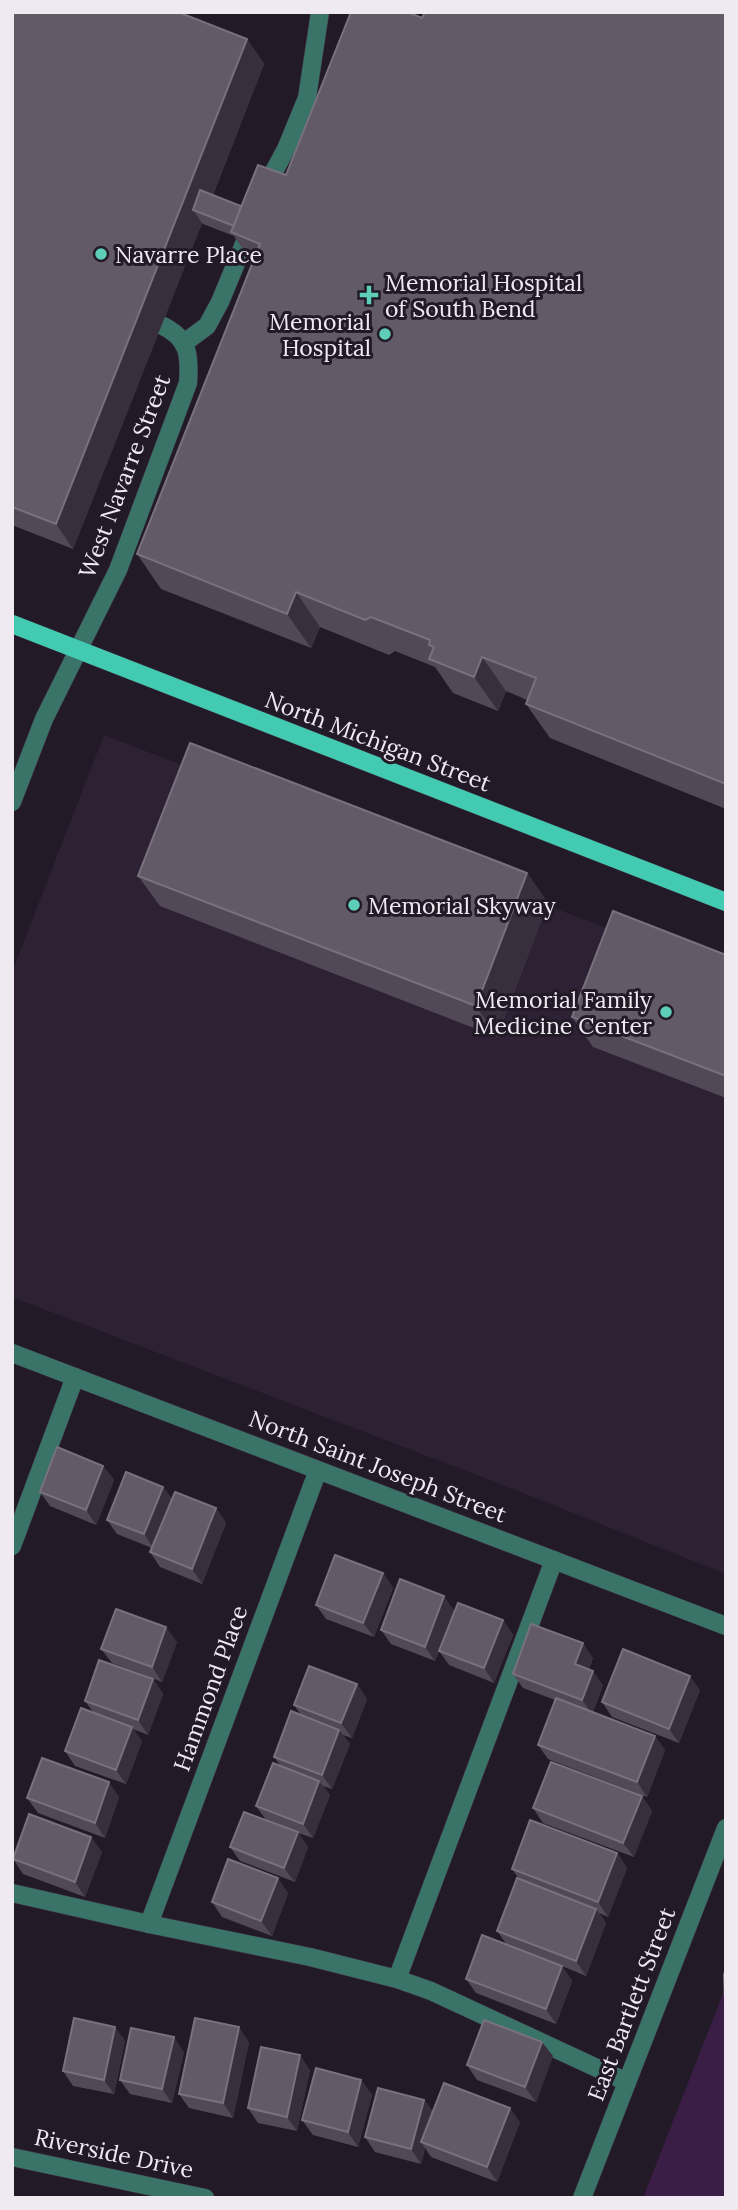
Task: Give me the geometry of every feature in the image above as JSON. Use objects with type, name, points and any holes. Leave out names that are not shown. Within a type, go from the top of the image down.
[{"type":"main road","name":"North Michigan Street","points":[[12,624],[726,902]]},
{"type":"street","points":[[161,326],[175,332],[184,343],[207,326],[220,302],[268,181],[286,149],[307,98],[320,12]]},
{"type":"street","name":"West Navarre Street","points":[[12,802],[44,719],[118,570],[188,383],[190,362],[184,343]]},
{"type":"street","name":"North Saint Joseph Street","points":[[12,1353],[726,1626]]},
{"type":"street","points":[[12,1546],[75,1377]]},
{"type":"street","name":"Hammond Place","points":[[149,1924],[318,1470]]},
{"type":"street","points":[[397,1979],[554,1560]]},
{"type":"street","name":"East Bartlett Street","points":[[582,2198],[726,1828]]},
{"type":"street","points":[[12,1893],[310,1957],[397,1979],[431,1991],[627,2082]]},
{"type":"street","name":"Riverside Drive","points":[[12,2157],[205,2198]]},
{"type":"shaded area","points":[[104,735],[726,974],[726,1574],[516,1490],[12,1297],[12,972]]},
{"type":"shaded area","points":[[726,1986],[726,2198],[643,2198]]},
{"type":"building","name":"Navarre Place","points":[[12,12],[178,12],[247,39],[56,524],[12,507]]},
{"type":"building","name":"Memorial Hospital of South Bend","points":[[351,12],[407,12],[422,18],[425,12],[726,12],[726,784],[526,704],[536,678],[482,657],[474,677],[429,659],[434,647],[429,645],[430,640],[371,617],[365,620],[296,592],[287,614],[137,554],[260,244],[231,232],[258,165],[286,175]]},
{"type":"building","points":[[200,190],[241,206],[234,226],[193,210]]},
{"type":"building","name":"Memorial Skyway","points":[[190,743],[527,873],[476,1006],[138,876]]},
{"type":"building","name":"Memorial Family Medicine Center","points":[[613,911],[726,955],[726,1076],[572,1017]]},
{"type":"building","points":[[57,1447],[103,1466],[86,1510],[40,1492]]},
{"type":"building","points":[[126,1472],[163,1487],[144,1534],[107,1520]]},
{"type":"building","points":[[175,1492],[216,1508],[192,1569],[150,1552]]},
{"type":"building","points":[[335,1555],[383,1573],[363,1623],[316,1605]]},
{"type":"building","points":[[400,1579],[444,1596],[425,1647],[381,1630]]},
{"type":"building","points":[[458,1603],[503,1620],[484,1668],[439,1651]]},
{"type":"building","points":[[116,1609],[166,1627],[152,1667],[101,1649]]},
{"type":"building","points":[[531,1624],[583,1643],[575,1664],[593,1671],[582,1700],[513,1674]]},
{"type":"building","points":[[623,1649],[690,1676],[669,1729],[602,1702]]},
{"type":"building","points":[[99,1660],[153,1679],[138,1720],[85,1701]]},
{"type":"building","points":[[309,1666],[357,1684],[341,1723],[294,1705]]},
{"type":"building","points":[[556,1698],[655,1736],[637,1782],[538,1745]]},
{"type":"building","points":[[81,1708],[132,1727],[116,1770],[65,1751]]},
{"type":"building","points":[[291,1711],[339,1730],[322,1775],[274,1757]]},
{"type":"building","points":[[42,1758],[109,1782],[95,1823],[27,1798]]},
{"type":"building","points":[[551,1762],[642,1796],[623,1843],[533,1808]]},
{"type":"building","points":[[273,1763],[319,1781],[303,1824],[256,1806]]},
{"type":"building","points":[[244,1812],[298,1832],[284,1868],[230,1847]]},
{"type":"building","points":[[29,1814],[91,1837],[75,1882],[13,1859]]},
{"type":"building","points":[[530,1820],[617,1853],[598,1902],[512,1869]]},
{"type":"building","points":[[228,1859],[278,1878],[261,1921],[212,1902]]},
{"type":"building","points":[[517,1878],[596,1909],[576,1961],[497,1931]]},
{"type":"building","points":[[482,1935],[562,1966],[546,2009],[466,1979]]},
{"type":"building","points":[[726,1967],[726,2024],[724,1975]]},
{"type":"building","points":[[74,2018],[115,2027],[104,2080],[63,2071]]},
{"type":"building","points":[[195,2018],[239,2027],[223,2103],[179,2094]]},
{"type":"building","points":[[484,2020],[542,2042],[525,2087],[467,2065]]},
{"type":"building","points":[[131,2028],[174,2037],[162,2089],[120,2080]]},
{"type":"building","points":[[261,2047],[300,2055],[287,2117],[248,2108]]},
{"type":"building","points":[[316,2068],[361,2080],[348,2132],[302,2120]]},
{"type":"building","points":[[444,2083],[510,2108],[487,2167],[421,2142]]},
{"type":"building","points":[[378,2088],[424,2100],[411,2149],[365,2137]]},
{"type":"place","name":"Navarre Place","points":[[101,254]]},
{"type":"place","name":"Memorial Hospital of South Bend","points":[[369,295]]},
{"type":"place","name":"Memorial Hospital","points":[[385,334]]},
{"type":"place","name":"Memorial Skyway","points":[[354,905]]},
{"type":"place","name":"Memorial Family Medicine Center","points":[[666,1012]]}]
